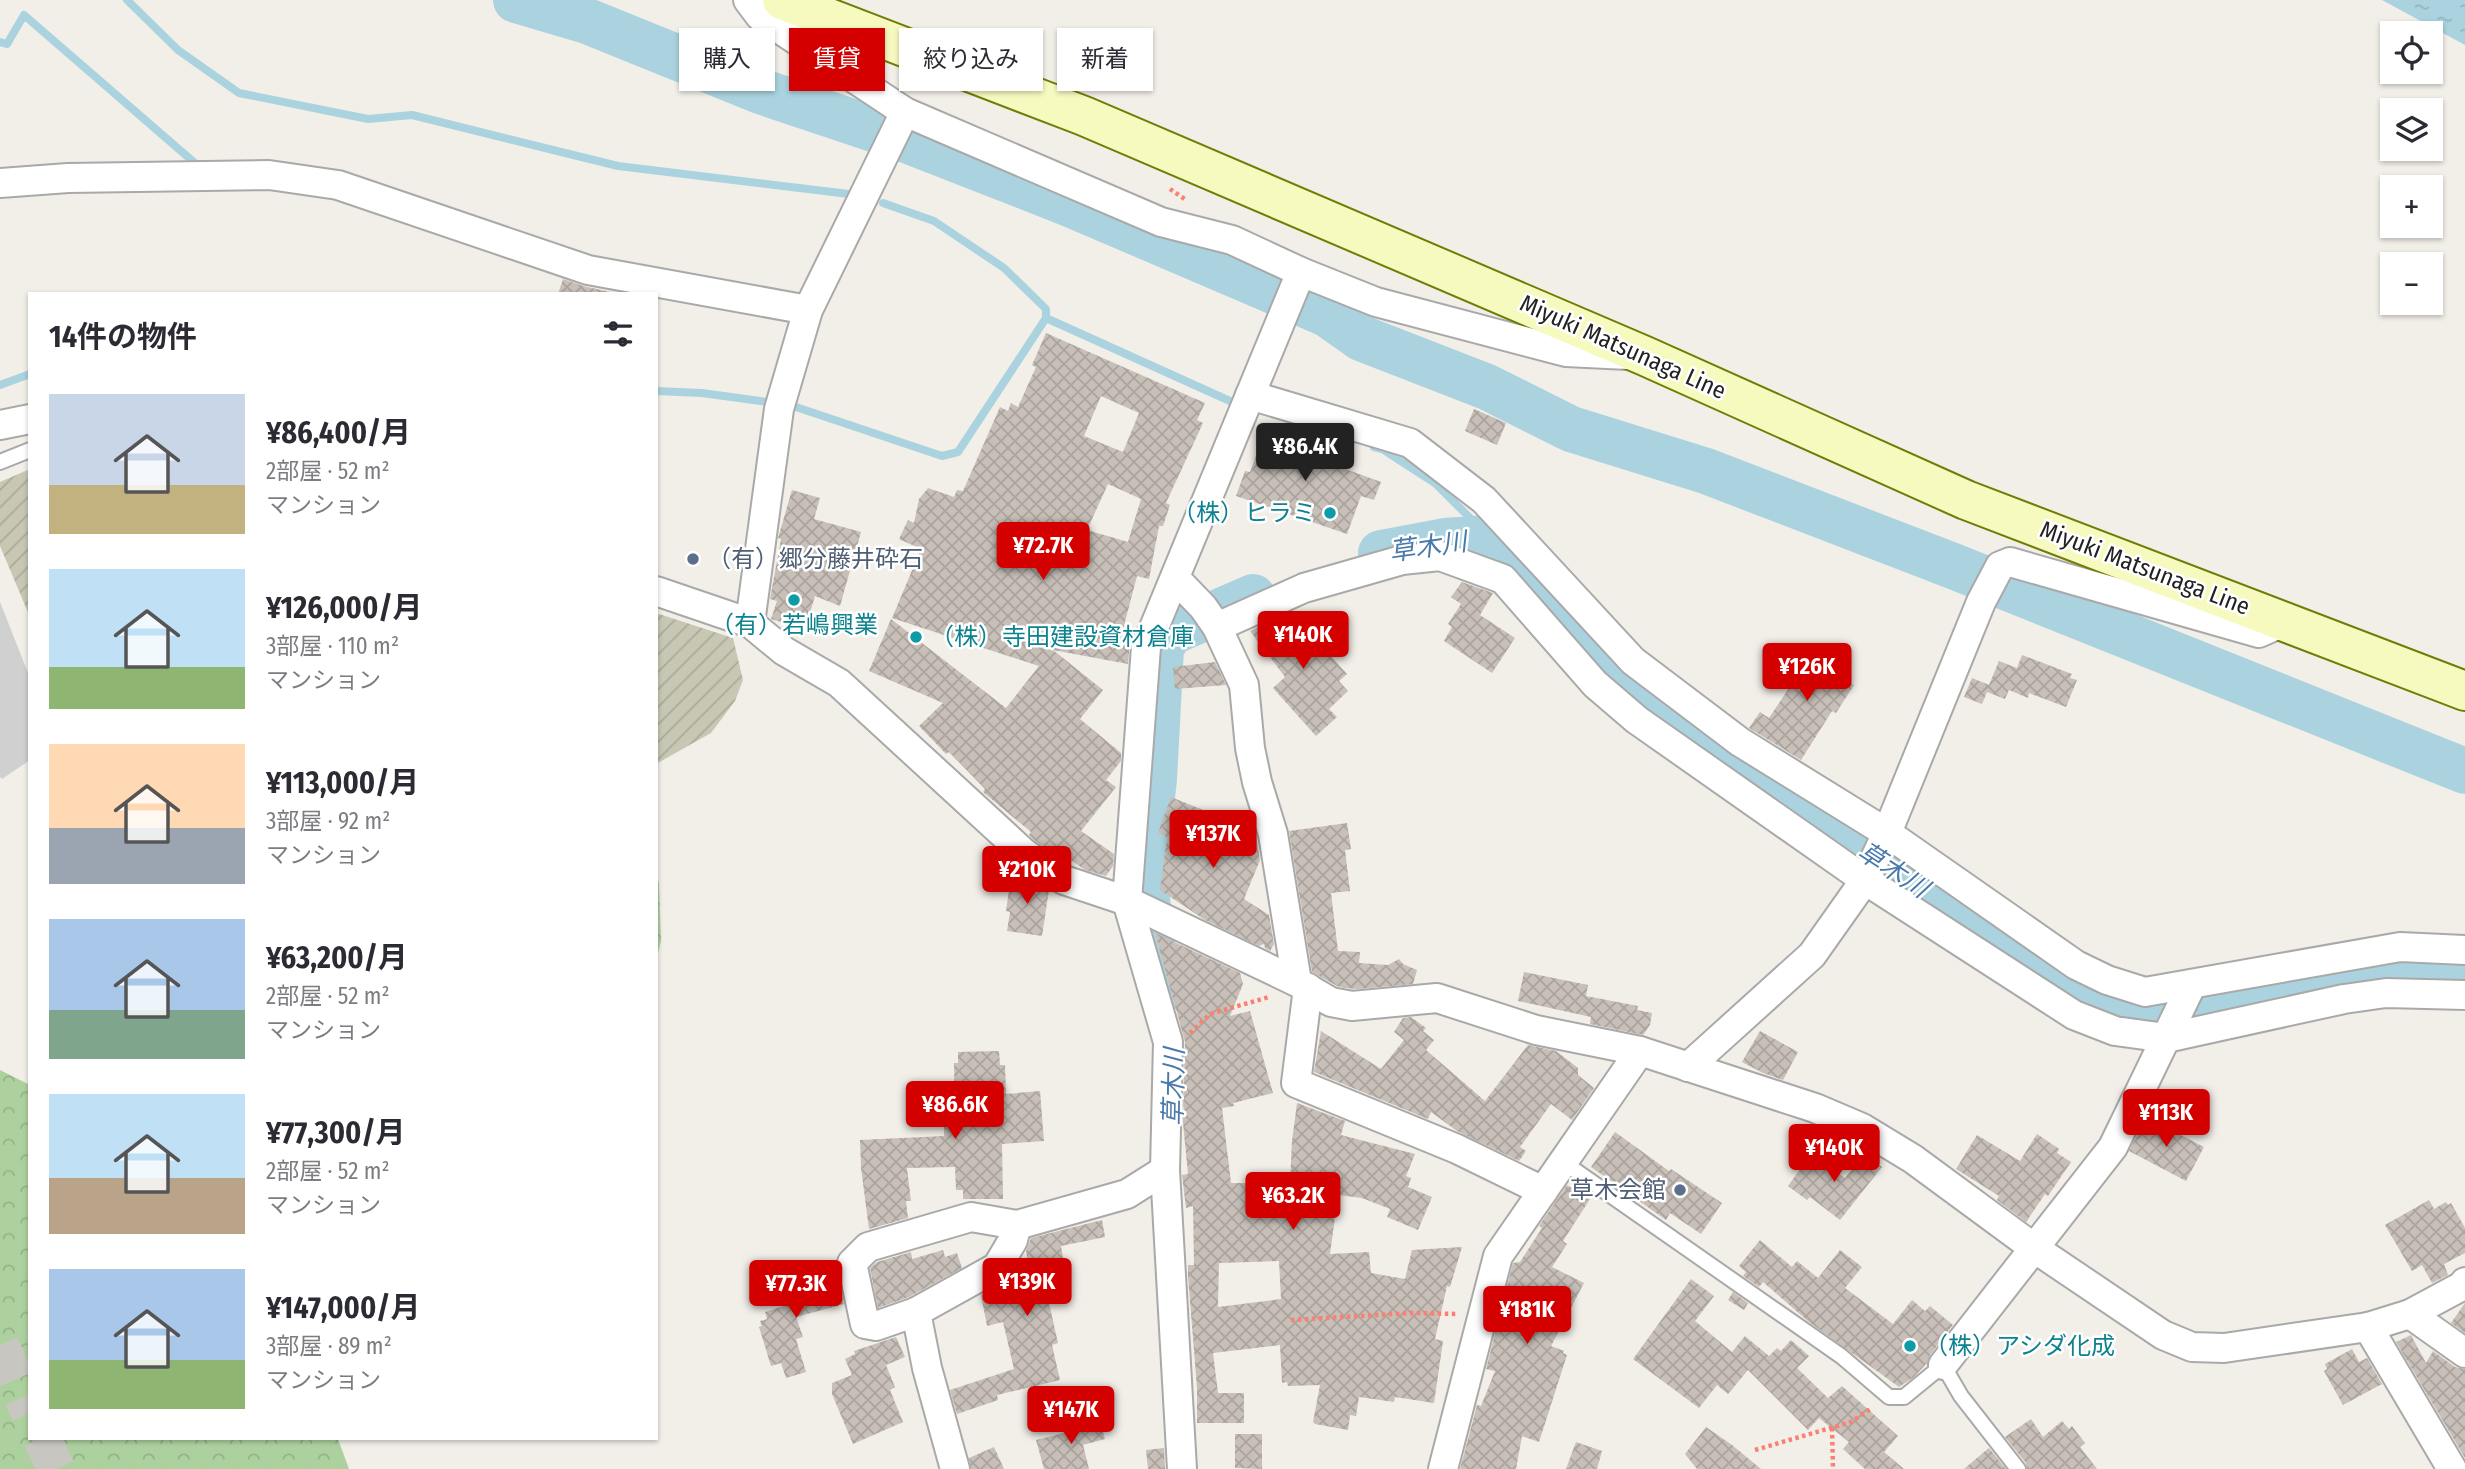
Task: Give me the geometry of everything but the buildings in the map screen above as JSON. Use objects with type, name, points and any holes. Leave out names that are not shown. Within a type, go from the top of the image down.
[{"type":"main road","name":"Miyuki Matsunaga Line","points":[[782,0],[1084,116],[1645,356],[1965,500],[2465,691]]},
{"type":"street","points":[[748,0],[760,16],[902,119],[1161,222],[1232,240],[1293,290],[1376,302],[1566,352],[1645,356]]},
{"type":"street","points":[[750,623],[779,409],[808,310],[902,119]]},
{"type":"street","points":[[0,183],[68,178],[269,175],[338,185],[588,270],[808,310]]},
{"type":"street","points":[[1182,1469],[1165,1170],[1168,1042],[1141,908],[1146,647],[1293,290]]},
{"type":"street","points":[[1246,404],[1410,443],[1484,500],[1633,661],[1740,742],[2076,965],[2107,980],[2145,992],[2189,991],[2400,947],[2465,950]]},
{"type":"street","points":[[0,425],[28,419]]},
{"type":"street","points":[[1210,618],[1402,560],[1440,556],[1503,579],[1595,684],[1637,720],[1738,793],[1868,874],[2074,1015],[2116,1031],[2168,1034],[2386,993],[2465,995]]},
{"type":"street","points":[[1688,1067],[1812,955],[1868,874],[2000,566],[2010,562],[2259,633],[2286,621]]},
{"type":"street","points":[[1175,578],[1210,618],[1244,685],[1250,748],[1273,834],[1302,985],[1296,1083],[1457,1149],[1543,1191]]},
{"type":"street","points":[[658,592],[750,623],[784,652],[839,683],[1024,853],[1064,880],[1141,908],[1302,985],[1331,1002],[1352,1006],[1437,998],[1536,1030],[1640,1051],[1815,1108],[1862,1128],[1913,1159],[2034,1248],[2163,1335],[2192,1347],[2224,1348],[2368,1327],[2410,1314],[2452,1292],[2465,1282]]},
{"type":"street","points":[[1943,1365],[2113,1147],[2189,991]]},
{"type":"street","points":[[1443,1469],[1498,1256],[1640,1051]]},
{"type":"street","points":[[1017,1225],[1013,1240],[997,1268],[916,1312],[876,1326],[864,1324],[852,1263],[868,1247],[971,1217],[1017,1225],[1127,1194],[1165,1170]]},
{"type":"street","points":[[916,1312],[927,1368],[955,1469]]},
{"type":"street","points":[[2410,1314],[2465,1353]]},
{"type":"street","points":[[2368,1327],[2452,1469]]},
{"type":"lane","points":[[0,462],[28,451]]},
{"type":"lane","points":[[1563,1162],[1841,1356],[1889,1397],[1904,1396],[1943,1365],[1961,1396],[2018,1469]]},
{"type":"path","points":[[1184,1040],[1210,1014],[1302,985]]},
{"type":"path","points":[[1291,1320],[1411,1313],[1484,1314]]},
{"type":"path","points":[[1755,1450],[1851,1422],[1889,1397]]},
{"type":"path","points":[[1832,1428],[1833,1469]]},
{"type":"shaded area","points":[[28,470],[28,612],[0,546],[0,482]]},
{"type":"shaded area","points":[[0,602],[28,673],[28,761],[2,779]]},
{"type":"shaded area","points":[[658,614],[733,638],[743,680],[735,701],[711,733],[658,763]]},
{"type":"green space","points":[[658,880],[659,883],[661,941],[658,953]]},
{"type":"green space","points":[[0,1070],[28,1084],[28,1440],[338,1440],[349,1469],[0,1469]]},
{"type":"water","points":[[2382,0],[2465,0],[2465,45],[2443,33],[2443,21],[2421,21]]},
{"type":"waterway","points":[[127,0],[178,50],[239,93],[368,119],[412,115],[618,166],[849,194]]},
{"type":"waterway","points":[[516,0],[587,21],[760,91],[909,141],[1070,204],[1327,314],[1361,338],[1487,387],[1571,429],[1706,471],[1953,566],[2465,771]]},
{"type":"waterway","points":[[0,42],[7,44],[24,15],[196,164],[202,164]]},
{"type":"waterway","points":[[883,203],[934,221],[1004,268],[1046,309],[1046,318],[1241,406]]},
{"type":"waterway","points":[[793,406],[942,456],[958,452],[1046,318]]},
{"type":"waterway","points":[[0,385],[28,375]]},
{"type":"waterway","points":[[658,391],[702,393],[767,402]]},
{"type":"waterway","points":[[1374,447],[1382,449],[1436,484],[1490,538]]},
{"type":"waterway","name":"草木川","points":[[1381,553],[1445,541],[1490,538],[1629,687],[1726,762],[2059,978],[2112,1002],[2153,1010],[2390,970],[2465,973]]},
{"type":"waterway","name":"草木川","points":[[1163,990],[1151,940],[1144,866],[1154,779],[1161,648],[1170,633],[1253,597]]},
{"type":"tunnel","points":[[0,1345],[28,1408]]},
{"type":"tunnel","points":[[43,1440],[56,1469]]},
{"type":"place","name":"（株）ヒラミ","points":[[1330,513]]},
{"type":"place","name":"（有）郷分藤井砕石","points":[[693,559]]},
{"type":"place","name":"（有）若嶋興業","points":[[794,600]]},
{"type":"place","name":"（株）寺田建設資材倉庫","points":[[916,637]]},
{"type":"place","name":"草木会館","points":[[1680,1190]]},
{"type":"place","name":"（株）アシダ化成","points":[[1910,1346]]}]
